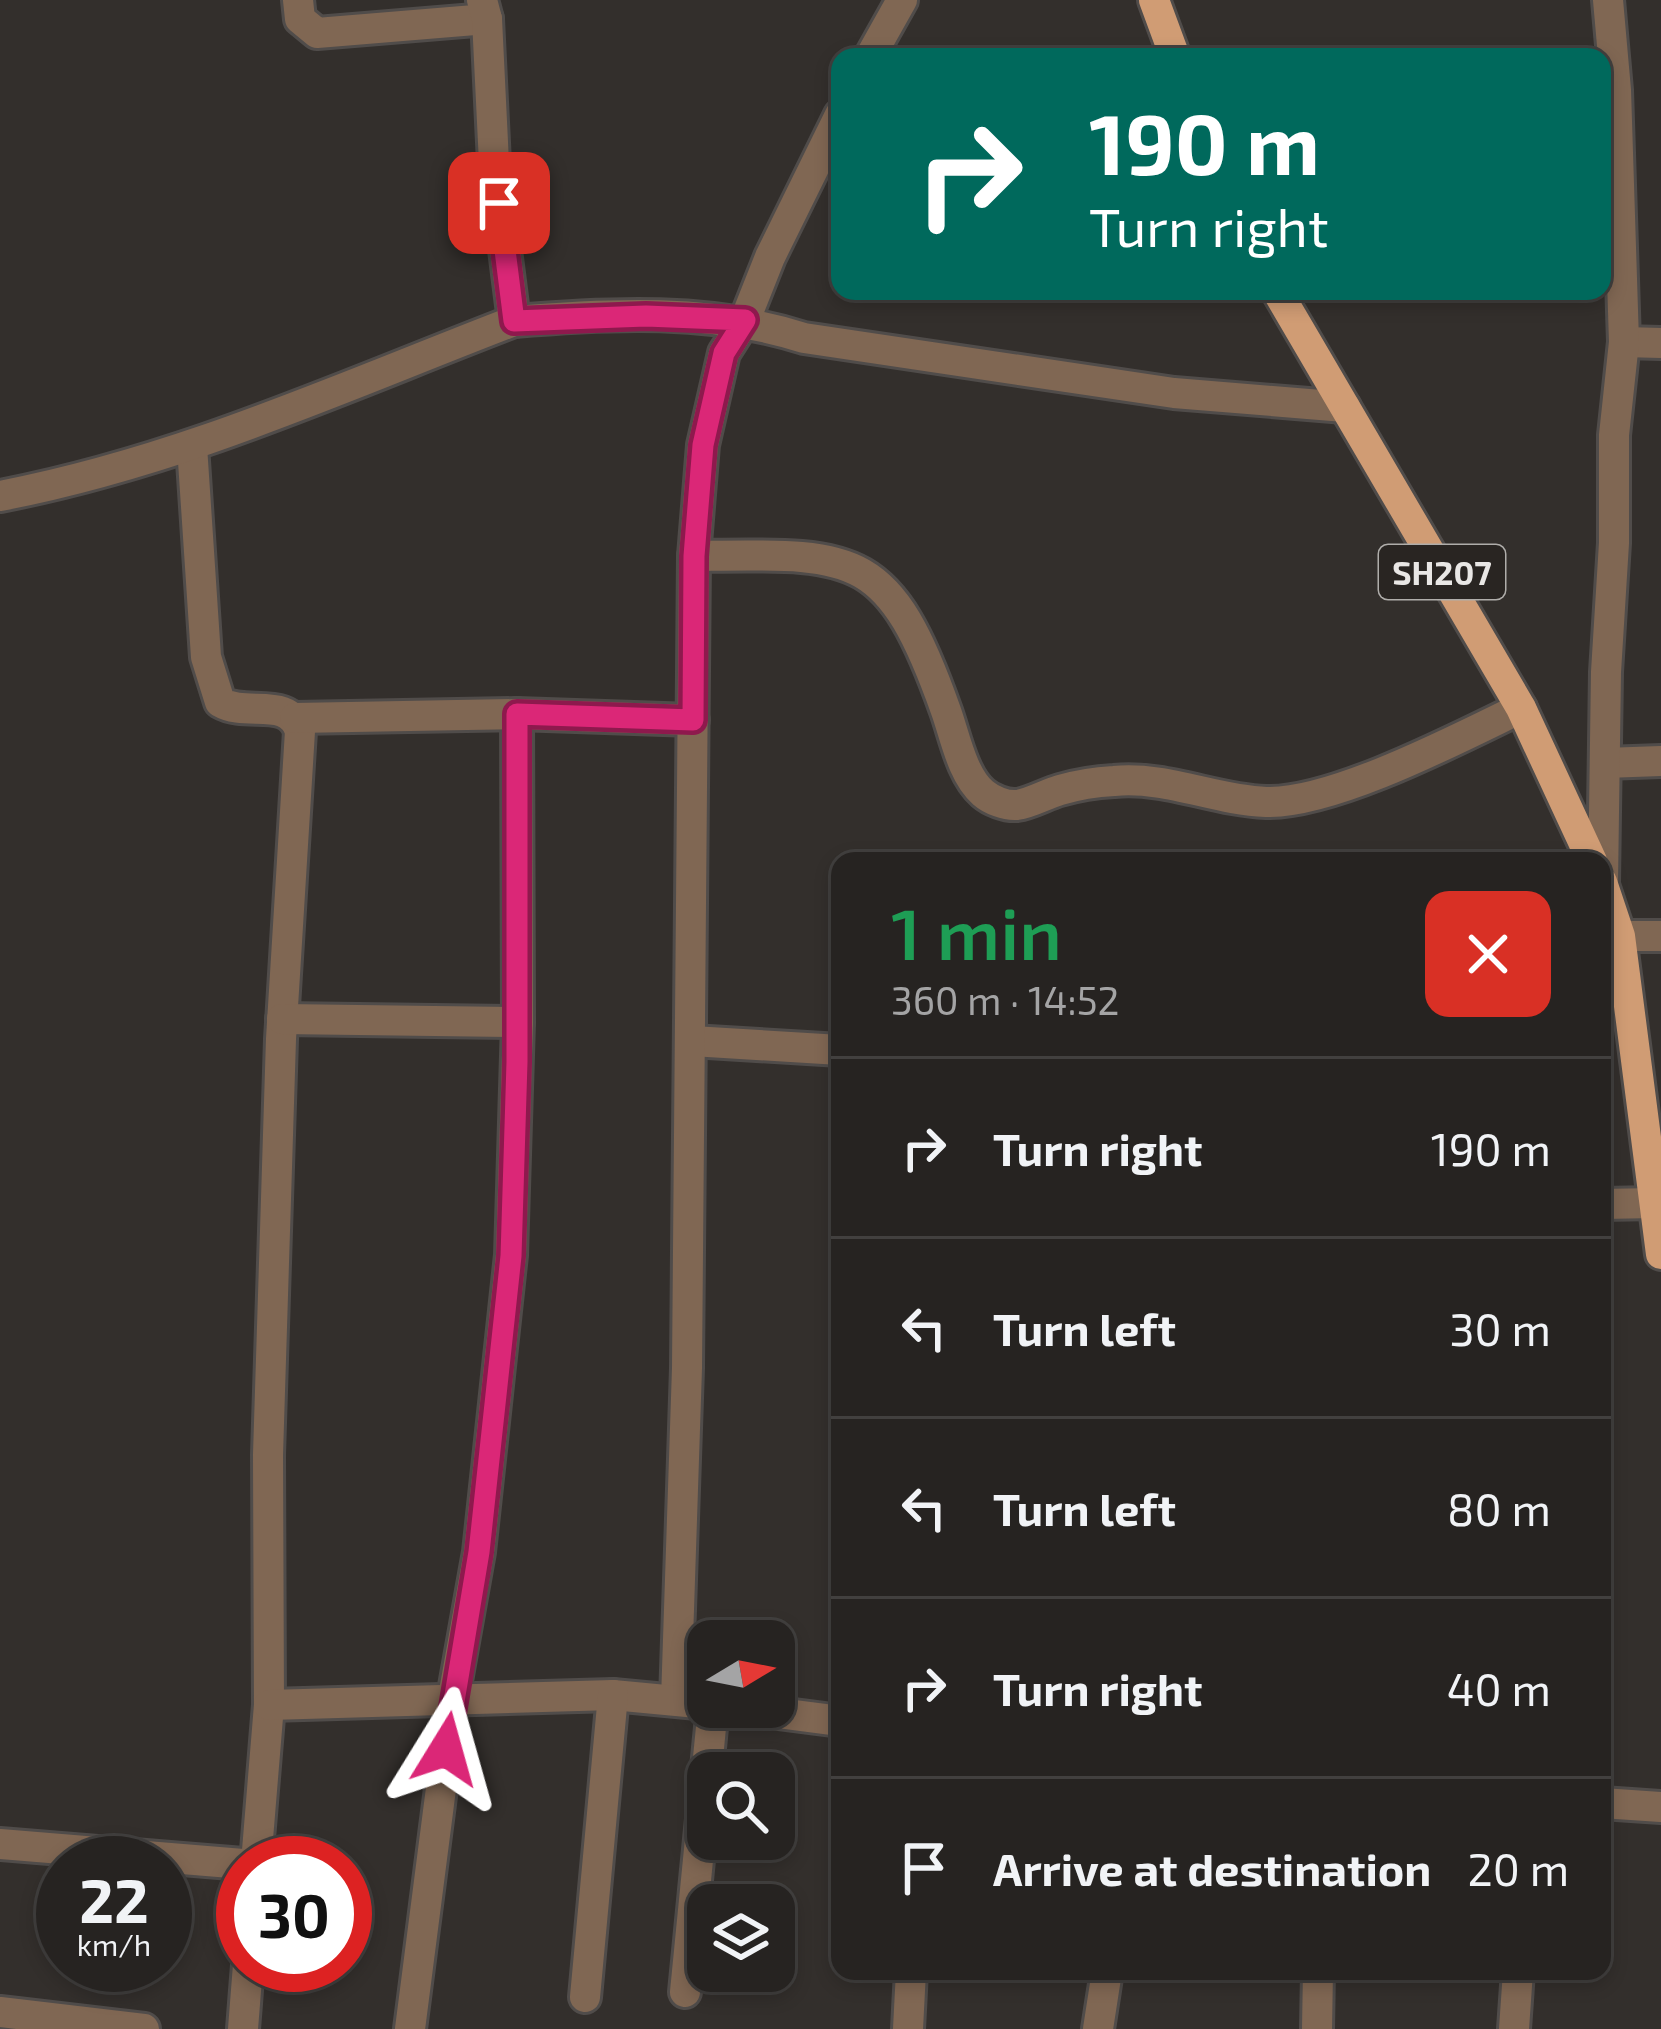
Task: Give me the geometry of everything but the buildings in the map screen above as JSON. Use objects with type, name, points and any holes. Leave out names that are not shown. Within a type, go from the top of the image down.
[{"type":"main road","points":[[1154,0],[1172,48]]},
{"type":"main road","name":"SH207","points":[[1282,300],[1521,708],[1588,852]]},
{"type":"main road","points":[[1611,910],[1620,937],[1661,1253]]},
{"type":"street","points":[[298,0],[300,19],[317,34],[484,10],[494,164],[514,321]]},
{"type":"street","points":[[875,48],[902,0]]},
{"type":"street","points":[[1603,852],[1614,435],[1624,342],[1616,90],[1608,0]]},
{"type":"street","points":[[676,1700],[687,1368],[694,556],[703,445],[724,353],[745,320],[770,257],[831,134]]},
{"type":"street","points":[[0,496],[126,468],[192,446],[322,400],[514,321],[646,316],[745,320],[804,338],[1132,387],[1345,407]]},
{"type":"street","points":[[1624,342],[1661,343]]},
{"type":"street","points":[[192,446],[206,657],[220,702],[235,710],[285,710],[296,718],[300,731],[282,1019],[268,1455],[268,1705],[258,1836]]},
{"type":"street","points":[[694,556],[802,555],[842,561],[873,577],[897,604],[923,648],[963,761],[981,792],[1000,802],[1017,805],[1063,789],[1116,780],[1162,781],[1268,802],[1311,797],[1436,750],[1521,708]]},
{"type":"street","points":[[296,718],[517,714],[693,720]]},
{"type":"street","points":[[410,2029],[452,1702],[479,1552],[511,1256],[518,1022],[517,714]]},
{"type":"street","points":[[1605,763],[1661,761]]},
{"type":"street","points":[[1620,937],[1661,935]]},
{"type":"street","points":[[282,1019],[518,1022]]},
{"type":"street","points":[[692,1041],[831,1049]]},
{"type":"street","points":[[1611,1204],[1655,1203]]},
{"type":"street","points":[[268,1705],[613,1695],[687,1702]]},
{"type":"street","points":[[585,1997],[613,1695]]},
{"type":"street","points":[[795,1715],[831,1720]]},
{"type":"street","points":[[686,1992],[709,1728]]},
{"type":"street","points":[[1611,1804],[1661,1807]]},
{"type":"street","points":[[0,1844],[216,1862]]},
{"type":"street","points":[[908,2029],[911,1980]]},
{"type":"street","points":[[1099,2029],[1106,1980]]},
{"type":"street","points":[[1317,2029],[1318,1980]]},
{"type":"street","points":[[1514,2029],[1517,1980]]},
{"type":"street","points":[[243,2029],[246,1992]]},
{"type":"street","points":[[0,2012],[144,2029]]},
{"type":"route","points":[[446,1749],[479,1552],[511,1256],[516,1182],[517,714],[693,720],[694,556],[703,445],[724,353],[745,320],[646,316],[514,321],[499,203]]}]
